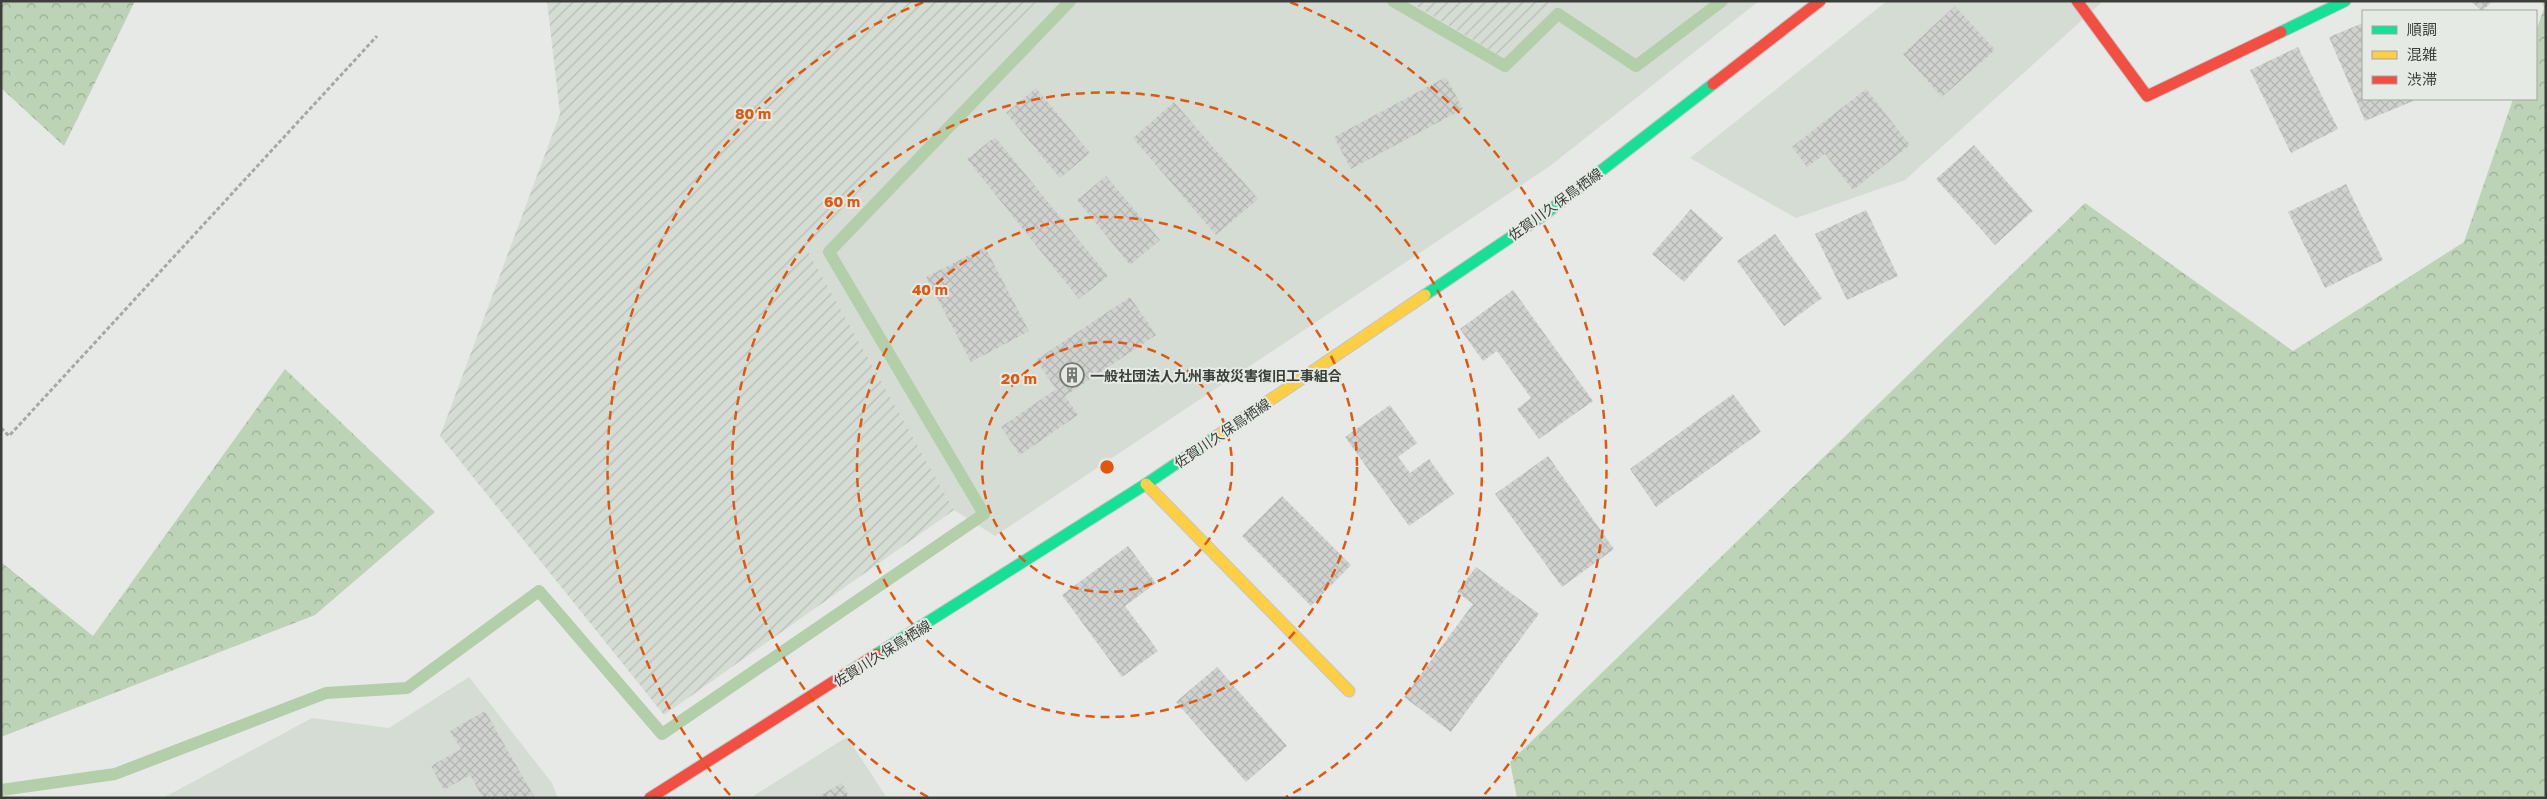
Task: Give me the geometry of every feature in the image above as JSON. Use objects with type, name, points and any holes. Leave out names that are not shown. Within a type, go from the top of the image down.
[{"type":"main road","name":"佐賀川久保鳥栖線","points":[[650,798],[982,590],[1146,484],[1545,214],[1820,1]]},
{"type":"main road","points":[[2077,1],[2147,96],[2345,1]]},
{"type":"main road","points":[[1146,484],[1349,691]]},
{"type":"path","points":[[1,428],[9,436],[377,36]]},
{"type":"shaded area","points":[[547,1],[1037,1],[806,248],[954,510],[664,715],[440,436],[560,114]]},
{"type":"shaded area","points":[[1037,1],[1408,1],[1502,57],[1555,1],[1759,1],[1550,166],[995,536],[954,510],[806,248]]},
{"type":"shaded area","points":[[1408,1],[1555,1],[1502,57]]},
{"type":"shaded area","points":[[1887,1],[2100,1],[2101,3],[1905,180],[1796,218],[1690,158]]},
{"type":"shaded area","points":[[469,677],[552,783],[558,798],[163,798],[312,718],[389,728]]},
{"type":"shaded area","points":[[847,737],[887,798],[750,798]]},
{"type":"green space","points":[[1,1],[135,1],[64,146],[1,88]]},
{"type":"green space","points":[[2542,1],[2546,1],[2546,798],[1517,798],[1510,762],[2085,203],[2293,351],[2464,242],[2513,100],[2537,100],[2537,28],[2544,8]]},
{"type":"green space","points":[[285,369],[435,512],[315,615],[1,737],[1,562],[93,636]]},
{"type":"building","points":[[2471,1],[2493,1],[2483,10]]},
{"type":"building","points":[[1955,6],[1995,50],[1942,97],[1903,54]]},
{"type":"building","points":[[2362,23],[2362,100],[2416,100],[2365,121],[2329,37]]},
{"type":"building","points":[[2298,47],[2338,129],[2291,153],[2250,70]]},
{"type":"building","points":[[1446,77],[1463,109],[1351,169],[1334,137]]},
{"type":"building","points":[[1036,88],[1090,153],[1060,178],[1006,113]]},
{"type":"building","points":[[1866,89],[1910,145],[1853,190],[1825,154],[1807,167],[1792,147]]},
{"type":"building","points":[[1174,102],[1258,199],[1216,235],[1133,138]]},
{"type":"building","points":[[995,137],[1108,276],[1079,299],[967,159]]},
{"type":"building","points":[[1974,145],[2033,211],[1995,245],[1936,179]]},
{"type":"building","points":[[1106,176],[1160,240],[1130,265],[1077,200]]},
{"type":"building","points":[[2346,184],[2383,260],[2325,288],[2288,212]]},
{"type":"building","points":[[1691,209],[1723,238],[1684,282],[1652,254]]},
{"type":"building","points":[[1866,210],[1898,276],[1847,300],[1815,234]]},
{"type":"building","points":[[1775,234],[1822,298],[1784,326],[1737,261]]},
{"type":"building","points":[[985,247],[1029,331],[971,362],[926,277]]},
{"type":"building","points":[[1513,290],[1593,401],[1539,439],[1517,409],[1531,398],[1497,351],[1483,361],[1460,329]]},
{"type":"building","name":"一般社団法人九州事故災害復旧工事組合","points":[[1130,297],[1156,335],[1065,396],[1078,415],[1020,455],[1001,427],[1056,389],[1036,360]]},
{"type":"building","points":[[1733,394],[1761,432],[1656,507],[1630,469]]},
{"type":"building","points":[[1390,405],[1417,443],[1398,457],[1410,473],[1429,459],[1454,494],[1409,526],[1345,437]]},
{"type":"building","points":[[1548,456],[1614,549],[1562,587],[1495,494]]},
{"type":"building","points":[[1282,496],[1351,565],[1311,606],[1242,536]]},
{"type":"building","points":[[1128,546],[1156,583],[1125,606],[1158,651],[1122,677],[1062,595]]},
{"type":"building","points":[[1476,567],[1539,614],[1451,732],[1404,697],[1473,604],[1457,592]]},
{"type":"building","points":[[1217,667],[1287,746],[1246,782],[1176,702]]},
{"type":"building","points":[[485,711],[535,798],[483,798],[470,775],[444,790],[431,766],[461,749],[450,731]]},
{"type":"building","points":[[842,783],[850,798],[816,798]]},
{"type":"waterway","points":[[1,790],[115,774],[326,693],[407,688],[539,591],[662,734],[984,514],[829,252],[1070,1]]},
{"type":"waterway","points":[[1393,1],[1505,66],[1558,14],[1636,66],[1722,1]]},
{"type":"traffic: fast","points":[[2281,32],[2345,1]]},
{"type":"traffic: fast","points":[[1425,295],[1545,214],[1713,84]]},
{"type":"traffic: fast","points":[[877,654],[1146,484],[1217,436]]},
{"type":"traffic: slow","points":[[1217,436],[1425,295]]},
{"type":"traffic: slow","points":[[1146,484],[1349,691]]},
{"type":"traffic: jam","points":[[1713,84],[1820,1]]},
{"type":"traffic: jam","points":[[2077,1],[2147,96],[2281,32]]},
{"type":"traffic: jam","points":[[650,798],[877,654]]},
{"type":"place","name":"一般社団法人九州事故災害復旧工事組合","points":[[1072,375]]}]
